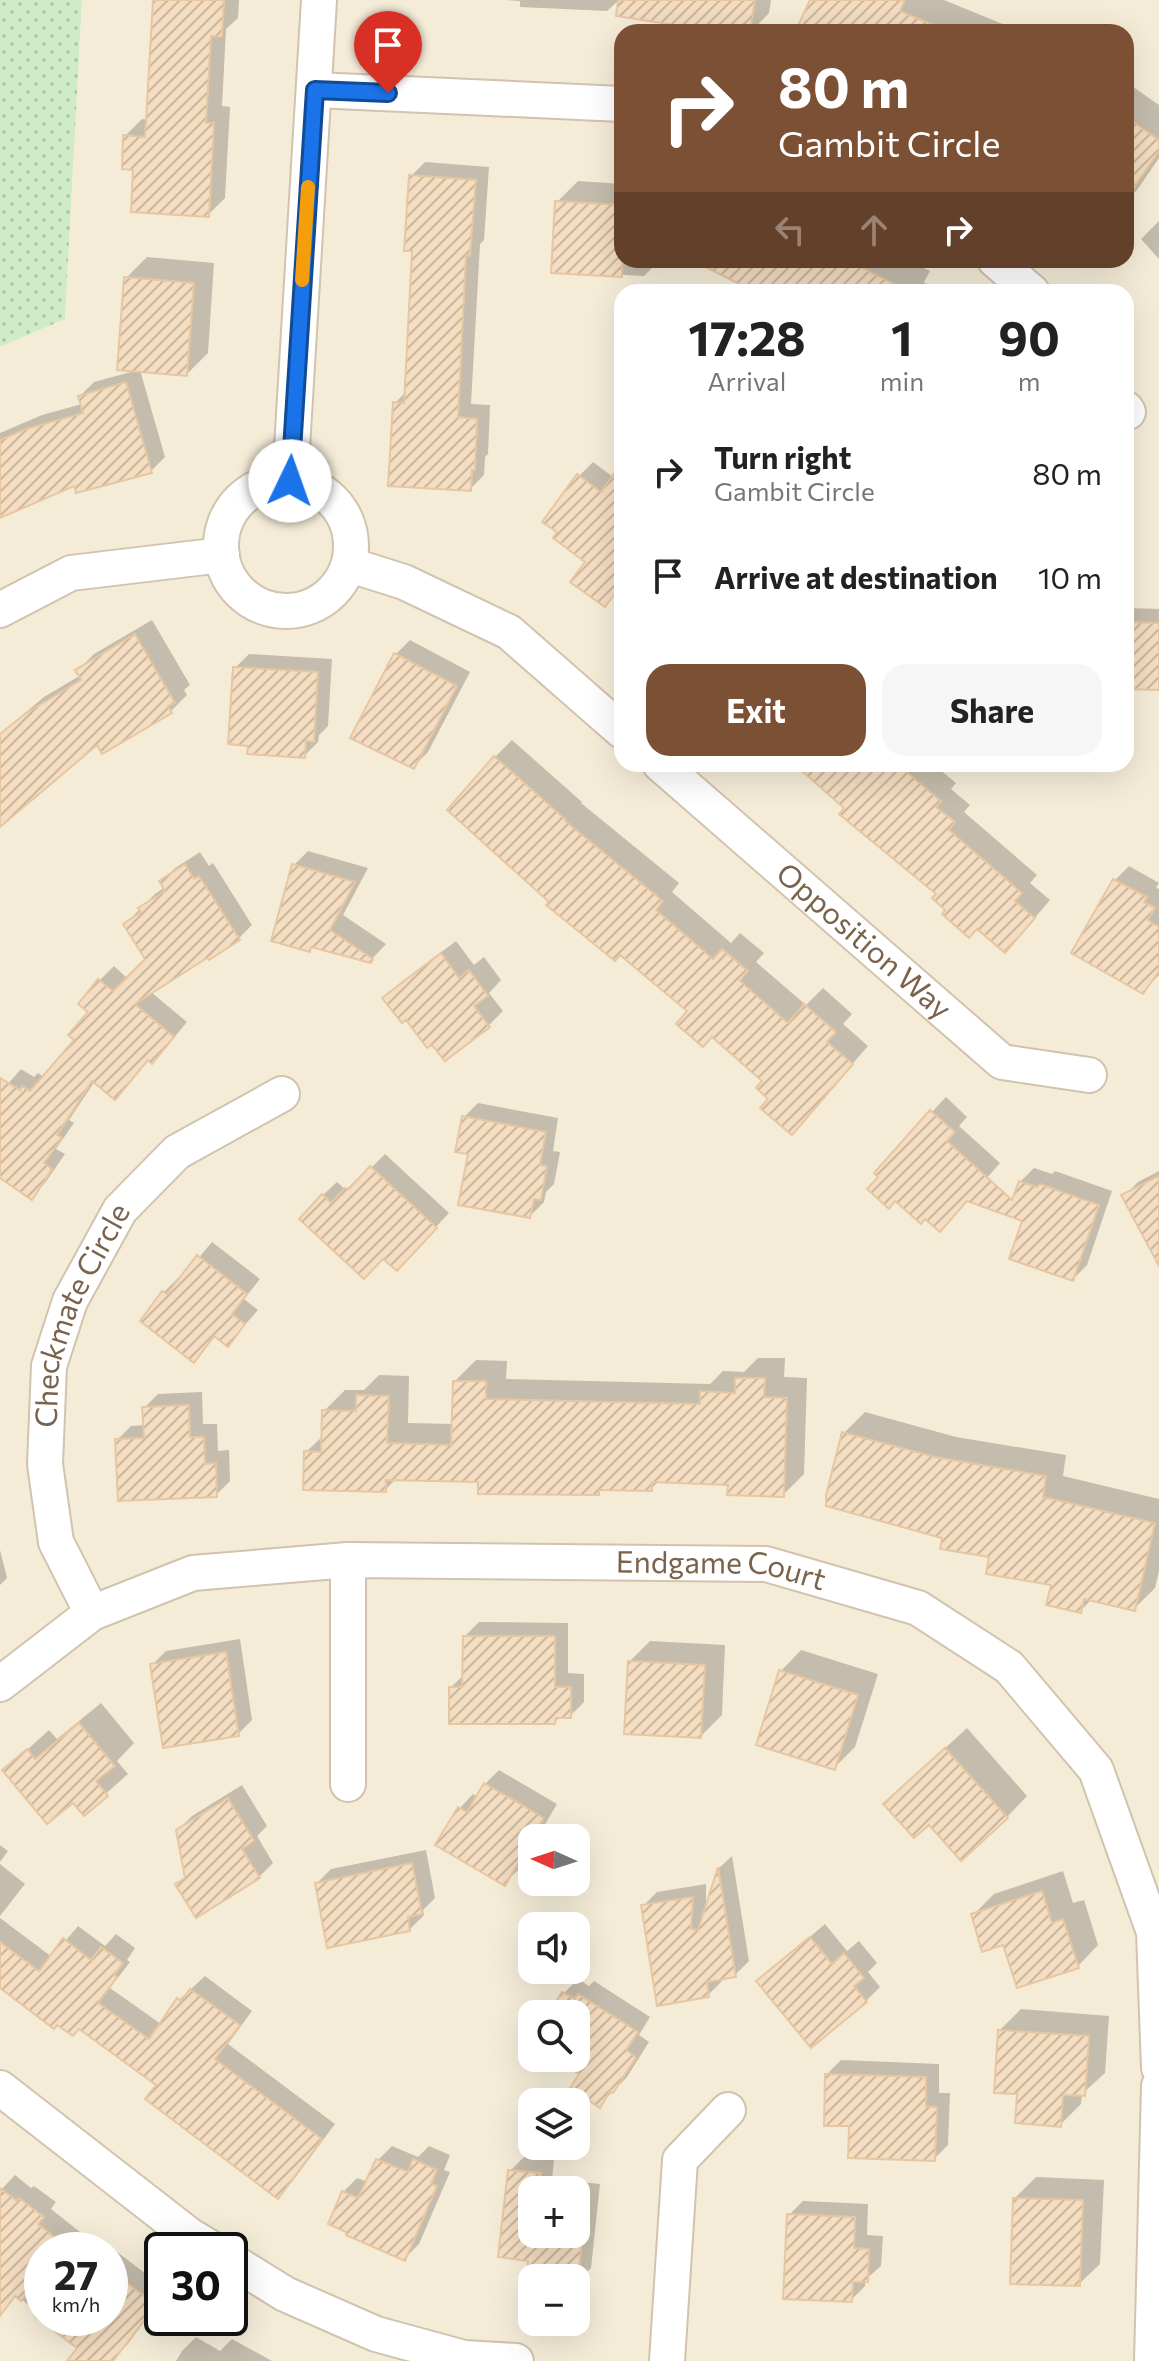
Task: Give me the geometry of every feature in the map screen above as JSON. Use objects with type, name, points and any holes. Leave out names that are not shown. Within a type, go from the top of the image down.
[{"type":"street","points":[[290,481],[319,0]]},
{"type":"street","points":[[315,90],[614,104]]},
{"type":"street","points":[[1004,268],[1023,284]]},
{"type":"street","points":[[290,481],[310,486],[328,496],[342,512],[350,531],[350,565],[335,590],[318,603],[298,610],[277,611],[258,605],[240,592],[228,575],[222,555],[222,536],[228,518],[239,502],[254,490],[271,483],[290,481]]},
{"type":"street","points":[[0,610],[71,573],[222,555]]},
{"type":"street","points":[[350,565],[404,582],[509,632],[614,724]]},
{"type":"street","name":"Opposition Way","points":[[669,772],[1002,1062],[1089,1075]]},
{"type":"street","name":"Checkmate Circle","points":[[92,1613],[56,1542],[45,1464],[49,1366],[70,1301],[120,1210],[177,1152],[282,1094]]},
{"type":"street","points":[[348,1560],[348,1784]]},
{"type":"street","name":"Endgame Court","points":[[0,1684],[92,1613],[193,1573],[348,1560],[766,1564],[918,1608],[1009,1667],[1096,1770],[1154,1932],[1159,2068]]},
{"type":"street","points":[[1152,2361],[1159,2086]]},
{"type":"street","points":[[0,2088],[185,2232]]},
{"type":"street","points":[[667,2361],[680,2160],[728,2110]]},
{"type":"street","points":[[248,2271],[285,2294],[376,2334],[464,2358],[516,2361]]},
{"type":"shaded area","points":[[82,0],[1159,0],[1159,2361],[0,2361],[0,347],[65,319]]},
{"type":"green space","points":[[0,0],[82,0],[65,319],[0,347]]},
{"type":"building","points":[[153,0],[224,0],[222,37],[211,36],[206,123],[214,123],[209,217],[131,212],[133,170],[122,169],[123,135],[145,137]]},
{"type":"building","points":[[618,0],[755,0],[751,24],[668,24],[616,16]]},
{"type":"building","points":[[810,0],[905,0],[900,11],[931,24],[799,24]]},
{"type":"building","points":[[1134,123],[1159,140],[1159,151],[1134,187]]},
{"type":"building","points":[[409,175],[476,180],[470,256],[466,255],[458,417],[477,419],[471,491],[388,486],[393,402],[404,403],[412,251],[404,251]]},
{"type":"building","points":[[555,201],[614,205],[614,268],[622,268],[622,277],[551,273]]},
{"type":"building","points":[[708,268],[862,268],[894,284],[739,284]]},
{"type":"building","points":[[124,277],[194,283],[187,376],[117,370]]},
{"type":"building","points":[[126,382],[152,473],[76,493],[74,486],[0,518],[0,440],[26,429],[83,413],[78,396]]},
{"type":"building","points":[[614,473],[614,595],[605,607],[570,582],[585,562],[553,538],[557,532],[542,522],[577,474],[601,492]]},
{"type":"building","points":[[1134,622],[1159,623],[1159,690],[1134,689]]},
{"type":"building","points":[[135,634],[175,703],[168,706],[172,713],[102,754],[97,745],[0,827],[0,734],[26,713],[81,680],[75,670]]},
{"type":"building","points":[[394,653],[457,686],[414,769],[350,738]]},
{"type":"building","points":[[233,667],[318,672],[314,742],[306,741],[305,758],[247,754],[248,746],[228,744]]},
{"type":"building","points":[[494,756],[565,821],[663,901],[656,910],[713,959],[722,949],[748,971],[740,981],[788,1023],[804,1004],[836,1032],[827,1042],[853,1064],[792,1135],[760,1108],[768,1099],[756,1088],[762,1081],[712,1037],[703,1047],[676,1024],[687,1011],[620,955],[615,961],[546,905],[549,902],[447,810]]},
{"type":"building","points":[[803,772],[907,772],[941,801],[936,807],[955,822],[949,830],[1022,893],[1015,901],[1035,918],[1005,953],[977,929],[969,938],[942,914],[945,910],[932,898],[936,894],[839,814],[844,808]]},
{"type":"building","points":[[185,864],[194,879],[199,876],[240,940],[135,1004],[174,1037],[152,1064],[148,1060],[115,1100],[92,1081],[57,1135],[62,1138],[44,1163],[52,1169],[32,1200],[0,1178],[0,1078],[20,1090],[22,1086],[30,1091],[74,1040],[68,1035],[88,1012],[78,1004],[98,979],[113,991],[145,959],[123,924],[141,912],[138,908],[165,891],[159,881]]},
{"type":"building","points":[[292,864],[355,882],[330,930],[373,959],[371,963],[311,947],[310,952],[271,941]]},
{"type":"building","points":[[1113,879],[1147,897],[1144,902],[1155,908],[1148,920],[1159,927],[1159,971],[1143,994],[1071,953]]},
{"type":"building","points":[[441,953],[459,978],[469,970],[488,996],[474,1006],[490,1027],[445,1061],[432,1045],[427,1048],[406,1020],[402,1023],[382,998]]},
{"type":"building","points":[[930,1110],[955,1132],[947,1141],[1012,1200],[1019,1181],[1037,1187],[1040,1184],[1099,1205],[1073,1281],[1009,1259],[1022,1221],[967,1201],[940,1232],[925,1219],[921,1224],[895,1201],[889,1209],[867,1189],[878,1177],[874,1173]]},
{"type":"building","points":[[462,1116],[546,1132],[540,1165],[547,1166],[541,1200],[534,1199],[530,1218],[458,1205],[468,1154],[455,1152]]},
{"type":"building","points":[[370,1166],[437,1228],[397,1271],[383,1259],[364,1279],[299,1219],[322,1194],[331,1203]]},
{"type":"building","points":[[1159,1176],[1159,1266],[1121,1195]]},
{"type":"building","points":[[197,1255],[247,1294],[232,1314],[245,1324],[228,1347],[214,1336],[194,1363],[140,1321],[162,1291],[167,1294]]},
{"type":"building","points":[[735,1378],[765,1378],[764,1397],[787,1398],[784,1497],[727,1495],[728,1485],[652,1482],[652,1491],[599,1490],[599,1495],[478,1494],[478,1482],[386,1480],[386,1492],[303,1490],[304,1451],[321,1452],[322,1410],[356,1411],[356,1395],[389,1396],[387,1443],[451,1445],[453,1381],[486,1381],[486,1399],[700,1404],[700,1391],[735,1393]]},
{"type":"building","points":[[189,1405],[190,1437],[204,1437],[205,1464],[216,1463],[217,1497],[118,1501],[115,1439],[144,1438],[142,1407]]},
{"type":"building","points":[[842,1432],[935,1457],[1046,1476],[1043,1497],[1155,1523],[1135,1611],[1084,1599],[1081,1613],[1046,1605],[1051,1585],[986,1574],[989,1557],[940,1549],[942,1538],[826,1506]]},
{"type":"building","points":[[463,1636],[555,1636],[555,1687],[571,1687],[571,1718],[556,1718],[555,1724],[449,1724],[449,1687],[462,1687]]},
{"type":"building","points":[[226,1652],[239,1736],[163,1748],[150,1664]]},
{"type":"building","points":[[628,1661],[705,1665],[701,1738],[624,1734]]},
{"type":"building","points":[[779,1670],[858,1695],[835,1770],[756,1745]]},
{"type":"building","points":[[79,1723],[115,1766],[96,1781],[108,1796],[84,1816],[73,1803],[47,1824],[2,1770],[27,1749],[35,1759]]},
{"type":"building","points":[[945,1748],[1008,1818],[961,1861],[929,1825],[914,1838],[883,1804]]},
{"type":"building","points":[[484,1783],[544,1818],[541,1824],[518,1824],[518,1863],[505,1886],[435,1845],[458,1807],[467,1812]]},
{"type":"building","points":[[228,1798],[254,1841],[242,1849],[260,1878],[196,1918],[175,1884],[185,1878],[176,1830]]},
{"type":"building","points":[[412,1863],[422,1914],[408,1917],[410,1931],[327,1948],[315,1883]]},
{"type":"building","points":[[718,1867],[736,1977],[707,1982],[709,1997],[657,2006],[641,1905],[693,1897],[691,1929],[698,1930]]},
{"type":"building","points":[[1042,1891],[1052,1923],[1063,1919],[1079,1968],[1017,1988],[1003,1945],[982,1952],[971,1914]]},
{"type":"building","points":[[810,1937],[832,1964],[844,1953],[864,1978],[854,1986],[867,2002],[811,2048],[756,1981]]},
{"type":"building","points":[[63,1938],[91,1960],[101,1947],[123,1963],[98,2003],[149,2039],[177,1998],[181,2001],[190,1989],[240,2025],[215,2059],[322,2139],[278,2199],[145,2099],[156,2085],[79,2029],[73,2036],[57,2025],[54,2029],[0,1988],[0,1942],[39,1971]]},
{"type":"building","points":[[562,1992],[575,1999],[578,1994],[587,2000],[557,2000]]},
{"type":"building","points":[[590,2002],[638,2032],[626,2050],[636,2057],[600,2108],[590,2101],[590,2088],[570,2088],[579,2074],[576,2072],[590,2072]]},
{"type":"building","points":[[998,2030],[1089,2036],[1085,2096],[1063,2095],[1061,2127],[1015,2123],[1017,2094],[994,2093]]},
{"type":"building","points":[[825,2074],[926,2077],[926,2106],[937,2107],[935,2161],[848,2158],[849,2126],[824,2126]]},
{"type":"building","points":[[376,2159],[408,2172],[413,2159],[437,2170],[431,2184],[437,2186],[405,2261],[328,2224],[342,2191],[358,2198]]},
{"type":"building","points":[[508,2170],[541,2173],[541,2176],[518,2176],[518,2248],[581,2248],[580,2264],[528,2264],[528,2261],[498,2257]]},
{"type":"building","points":[[0,2188],[44,2217],[38,2224],[48,2232],[24,2232],[24,2297],[21,2301],[15,2296],[0,2316]]},
{"type":"building","points":[[1013,2198],[1083,2200],[1080,2286],[1010,2284]]},
{"type":"building","points":[[787,2214],[855,2217],[854,2248],[869,2249],[868,2282],[853,2282],[852,2302],[783,2299]]},
{"type":"building","points":[[128,2284],[144,2296],[144,2321],[113,2361],[67,2361],[77,2348],[61,2336],[128,2336]]},
{"type":"slow traffic","points":[[302,280],[308,187]]},
{"type":"route","points":[[290,481],[315,90],[388,93]]}]
